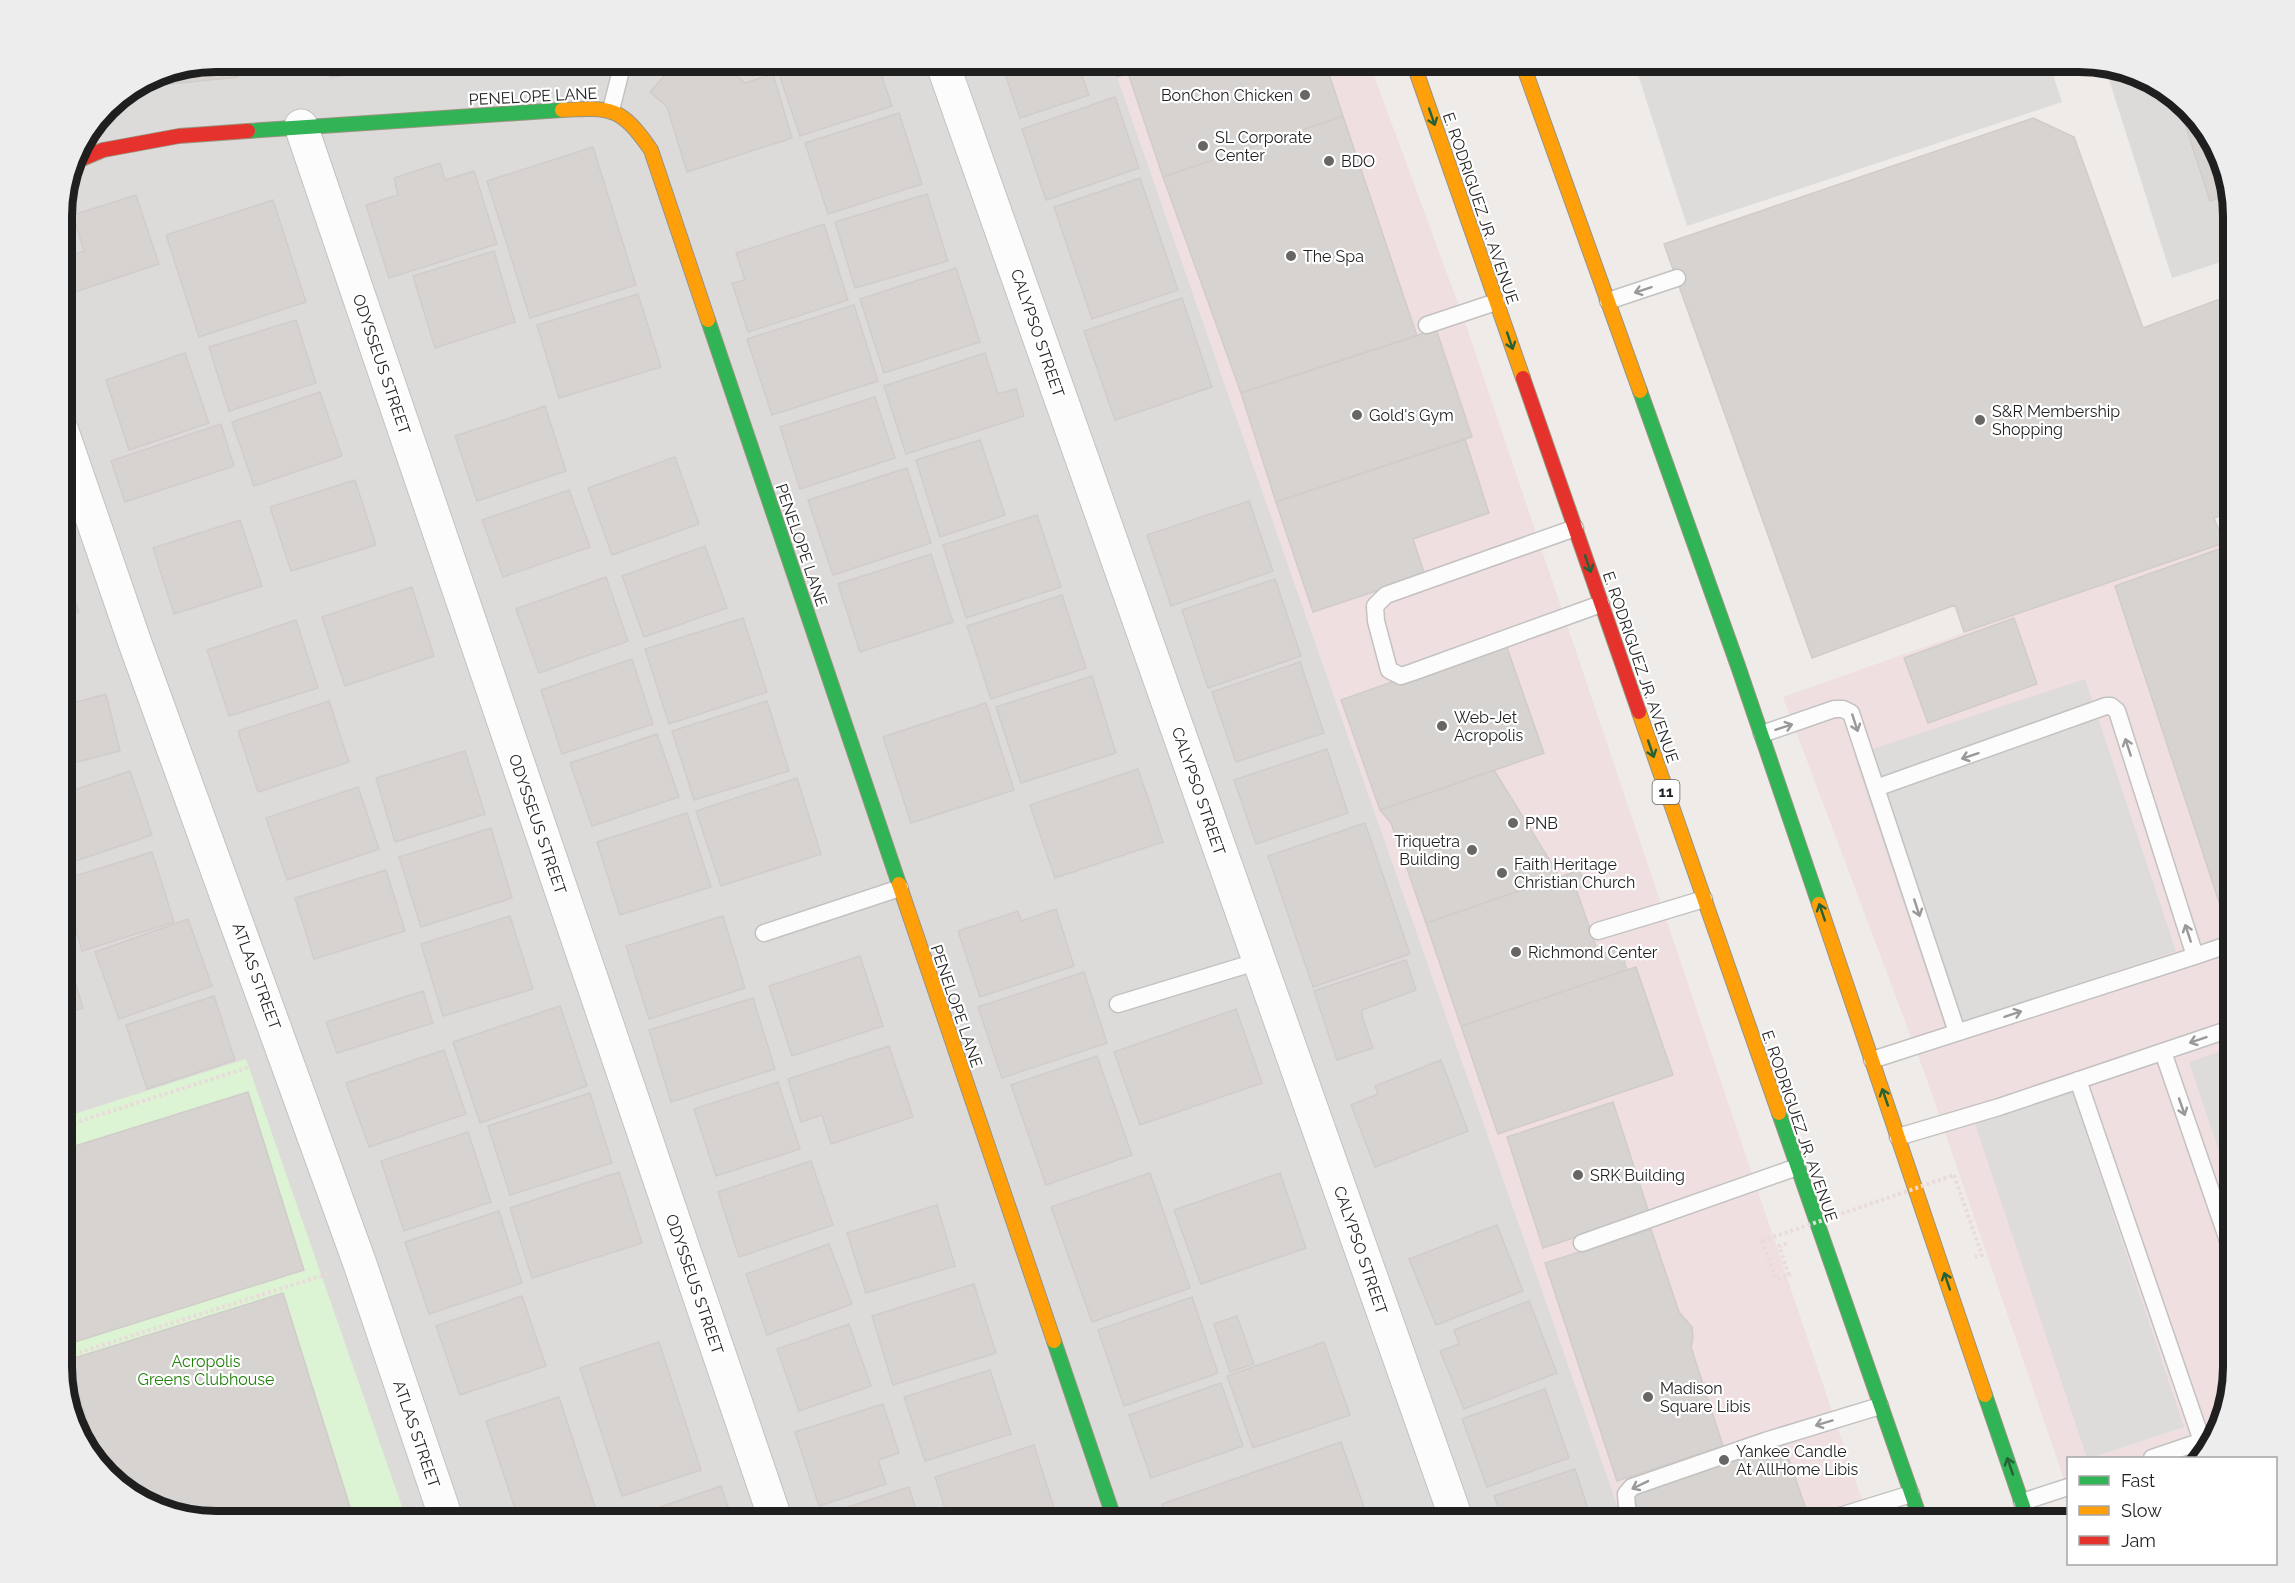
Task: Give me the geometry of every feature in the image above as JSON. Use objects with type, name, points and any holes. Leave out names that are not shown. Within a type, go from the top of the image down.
[{"type":"main road","name":"E. RODRIGUEZ JR. AVENUE","points":[[1416,72],[1917,1511]]},
{"type":"main road","points":[[1526,72],[1762,734],[2025,1511]]},
{"type":"main road","name":"PENELOPE LANE","points":[[84,158],[103,150],[179,136],[301,126],[596,108],[611,110],[628,118],[651,150],[1111,1511]]},
{"type":"street","name":"CALYPSO STREET","points":[[946,72],[1452,1511]]},
{"type":"street","name":"ODYSSEUS STREET","points":[[301,126],[773,1511]]},
{"type":"street","name":"ATLAS STREET","points":[[72,460],[135,643],[360,1264],[444,1511]]},
{"type":"lane","points":[[611,110],[620,72]]},
{"type":"lane","points":[[1608,301],[1677,278]]},
{"type":"lane","points":[[1427,325],[1496,302]]},
{"type":"lane","points":[[1575,528],[1386,595],[1375,606],[1376,621],[1389,670],[1401,675],[1413,672],[1601,604]]},
{"type":"lane","points":[[1876,788],[2111,706],[2117,711],[2195,956]]},
{"type":"lane","points":[[1762,734],[1834,709],[1843,709],[1851,713],[1957,1032]]},
{"type":"lane","points":[[764,933],[900,888]]},
{"type":"lane","points":[[1598,931],[1704,898]]},
{"type":"lane","points":[[1872,1060],[2223,947]]},
{"type":"lane","points":[[1118,1004],[1259,961]]},
{"type":"lane","points":[[1898,1137],[2223,1032]]},
{"type":"lane","points":[[2163,1052],[2223,1224]]},
{"type":"lane","points":[[2078,1080],[2205,1436]]},
{"type":"lane","points":[[1582,1243],[1797,1167]]},
{"type":"lane","points":[[1628,1511],[1626,1494],[1632,1487],[1765,1441],[1880,1406]]},
{"type":"lane","points":[[2155,1457],[2202,1442]]},
{"type":"lane","points":[[2022,1502],[2067,1487]]},
{"type":"lane","points":[[1856,1511],[1911,1494]]},
{"type":"path","points":[[72,1124],[285,1055]]},
{"type":"path","points":[[1779,1245],[1789,1275],[1776,1279],[1762,1241],[1954,1175],[1982,1255]]},
{"type":"path","points":[[72,1355],[360,1264]]},
{"type":"shaded area","points":[[1116,72],[1619,1511],[216,1511],[179,1506],[136,1487],[108,1462],[91,1439],[77,1404],[72,1377],[72,206],[83,161],[96,136],[121,108],[144,91],[161,83],[197,73]]},
{"type":"shaded area","points":[[1116,72],[1373,72],[1466,325],[1866,1511],[1619,1511]]},
{"type":"shaded area","points":[[1637,72],[2052,72],[2062,102],[1687,226]]},
{"type":"shaded area","points":[[2108,75],[2143,87],[2174,108],[2204,144],[2218,179],[2222,197],[2223,261],[2172,278]]},
{"type":"shaded area","points":[[2223,542],[2223,1367],[2222,1386],[2215,1413],[2208,1431],[2191,1457],[2067,1457],[2067,1488],[1925,1074],[1783,697]]},
{"type":"shaded area","points":[[2085,679],[2176,951],[1945,1028],[1854,755]]},
{"type":"shaded area","points":[[2223,1050],[2223,1163],[2189,1062]]},
{"type":"shaded area","points":[[2072,1091],[2184,1427],[2094,1457],[2087,1457],[1975,1124]]},
{"type":"green space","name":"Acropolis Greens Clubhouse","points":[[246,1059],[404,1511],[197,1510],[161,1500],[144,1492],[108,1462],[91,1439],[83,1422],[72,1377],[72,1115]]},
{"type":"building","points":[[237,72],[238,77],[161,85],[161,83],[179,77],[197,73]]},
{"type":"building","points":[[330,72],[384,72],[330,77]]},
{"type":"building","points":[[668,72],[732,72],[745,83],[773,74],[792,138],[687,172],[667,107],[650,92]]},
{"type":"building","points":[[778,72],[880,72],[892,106],[800,136]]},
{"type":"building","points":[[1004,72],[1081,72],[1089,95],[1020,118]]},
{"type":"building","points":[[1115,72],[1133,72],[1117,77]]},
{"type":"building","name":"SL Corporate Center","points":[[1328,72],[1343,116],[1163,177],[1128,73]]},
{"type":"building","points":[[1115,97],[1139,168],[1046,200],[1022,129]]},
{"type":"building","points":[[899,113],[922,184],[828,214],[805,143]]},
{"type":"building","name":"The Spa","points":[[1343,116],[1417,336],[1241,393],[1163,177]]},
{"type":"building","points":[[2183,117],[2204,144],[2218,179],[2222,197],[2210,201]]},
{"type":"building","name":"S&R Membership Shopping","points":[[2033,118],[2074,137],[2143,328],[2223,298],[2223,515],[2214,518],[2223,543],[1964,632],[1955,605],[1812,658],[1664,244]]},
{"type":"building","points":[[593,147],[636,285],[530,318],[487,181]]},
{"type":"building","points":[[440,163],[445,180],[474,171],[497,244],[389,278],[366,205],[398,195],[394,178]]},
{"type":"building","points":[[1140,178],[1178,290],[1092,319],[1054,207]]},
{"type":"building","points":[[927,194],[948,261],[855,288],[835,222]]},
{"type":"building","points":[[136,195],[159,264],[72,293],[72,255],[84,251],[73,215]]},
{"type":"building","points":[[273,200],[306,302],[199,337],[166,235]]},
{"type":"building","points":[[824,224],[848,300],[748,332],[732,283],[745,280],[736,253]]},
{"type":"building","points":[[494,251],[515,322],[435,348],[413,276]]},
{"type":"building","points":[[956,268],[980,342],[884,373],[860,299]]},
{"type":"building","points":[[638,294],[661,367],[559,398],[537,325]]},
{"type":"building","points":[[1182,298],[1212,387],[1115,420],[1084,331]]},
{"type":"building","points":[[854,305],[878,381],[772,415],[747,339]]},
{"type":"building","points":[[296,320],[316,383],[229,411],[209,347]]},
{"type":"building","name":"Gold's Gym","points":[[1436,329],[1472,437],[1276,502],[1241,393]]},
{"type":"building","points":[[185,353],[209,423],[129,450],[106,380]]},
{"type":"building","points":[[985,353],[998,394],[1016,389],[1024,416],[906,454],[884,386]]},
{"type":"building","points":[[320,392],[342,456],[254,486],[232,422]]},
{"type":"building","points":[[875,397],[895,458],[800,489],[780,427]]},
{"type":"building","points":[[545,406],[566,471],[477,501],[455,436]]},
{"type":"building","points":[[221,424],[234,466],[125,502],[111,461]]},
{"type":"building","points":[[1465,439],[1489,513],[1413,539],[1425,575],[1313,612],[1276,502]]},
{"type":"building","points":[[980,440],[1005,515],[940,537],[916,460]]},
{"type":"building","points":[[675,457],[699,524],[612,555],[588,488]]},
{"type":"building","points":[[907,468],[931,543],[833,575],[808,500]]},
{"type":"building","points":[[355,480],[376,545],[291,571],[270,507]]},
{"type":"building","points":[[569,490],[590,547],[503,577],[482,520]]},
{"type":"building","points":[[1249,501],[1273,571],[1171,606],[1147,535]]},
{"type":"building","points":[[1037,515],[1061,587],[966,618],[943,545]]},
{"type":"building","points":[[240,520],[262,586],[174,614],[153,548]]},
{"type":"building","points":[[705,546],[727,608],[644,637],[622,576]]},
{"type":"building","points":[[2223,548],[2223,914],[2115,586]]},
{"type":"building","points":[[931,554],[953,622],[860,652],[838,584]]},
{"type":"building","points":[[606,577],[628,641],[539,673],[516,609]]},
{"type":"building","points":[[1275,579],[1301,656],[1208,688],[1182,610]]},
{"type":"building","points":[[412,587],[434,656],[345,686],[322,617]]},
{"type":"building","points":[[72,592],[79,612],[72,614]]},
{"type":"building","points":[[1062,595],[1086,668],[991,699],[967,626]]},
{"type":"building","points":[[743,618],[767,692],[669,724],[645,649]]},
{"type":"building","points":[[2014,618],[2037,684],[1928,723],[1904,658]]},
{"type":"building","points":[[296,620],[318,688],[229,716],[207,650]]},
{"type":"building","name":"Web-Jet Acropolis","points":[[1505,642],[1544,753],[1380,810],[1341,700]]},
{"type":"building","points":[[632,659],[653,724],[562,754],[541,690]]},
{"type":"building","points":[[1300,662],[1324,733],[1236,762],[1212,692]]},
{"type":"building","points":[[1092,676],[1116,753],[1021,783],[996,707]]},
{"type":"building","points":[[106,694],[120,751],[72,763],[72,703]]},
{"type":"building","points":[[329,701],[349,762],[258,792],[238,731]]},
{"type":"building","points":[[767,701],[789,771],[694,800],[672,731]]},
{"type":"building","points":[[986,703],[1014,790],[911,823],[883,737]]},
{"type":"building","points":[[657,734],[679,797],[592,826],[570,763]]},
{"type":"building","points":[[1327,749],[1348,813],[1256,844],[1234,780]]},
{"type":"building","points":[[465,751],[485,814],[395,842],[376,778]]},
{"type":"building","points":[[1138,769],[1163,842],[1055,878],[1030,805]]},
{"type":"building","name":"Triquetra Building","points":[[1494,770],[1560,877],[1426,923],[1391,823],[1380,810]]},
{"type":"building","points":[[130,771],[152,835],[72,862],[72,791]]},
{"type":"building","points":[[797,778],[821,854],[721,886],[696,811]]},
{"type":"building","points":[[358,787],[379,849],[287,880],[266,818]]},
{"type":"building","points":[[687,813],[711,887],[620,915],[597,842]]},
{"type":"building","points":[[1365,823],[1410,954],[1313,987],[1268,856]]},
{"type":"building","points":[[491,828],[512,898],[421,927],[399,857]]},
{"type":"building","points":[[152,852],[174,922],[82,951],[72,916],[72,877]]},
{"type":"building","points":[[386,870],[405,931],[314,959],[295,898]]},
{"type":"building","name":"Richmond Center","points":[[1580,870],[1585,886],[1576,889],[1599,955],[1620,948],[1627,970],[1461,1026],[1426,923]]},
{"type":"building","points":[[1056,909],[1074,966],[980,997],[958,931],[1018,911],[1021,921]]},
{"type":"building","points":[[510,916],[533,989],[443,1016],[421,944]]},
{"type":"building","points":[[723,916],[745,988],[649,1019],[626,946]]},
{"type":"building","points":[[188,919],[212,986],[119,1019],[95,952]]},
{"type":"building","points":[[860,956],[883,1026],[792,1056],[769,986]]},
{"type":"building","points":[[1406,960],[1416,990],[1362,1010],[1373,1048],[1337,1060],[1314,991]]},
{"type":"building","points":[[1636,967],[1673,1075],[1498,1134],[1461,1026]]},
{"type":"building","points":[[72,972],[83,1008],[72,1012]]},
{"type":"building","points":[[1084,972],[1107,1043],[1002,1078],[978,1007]]},
{"type":"building","points":[[423,991],[433,1023],[337,1053],[326,1022]]},
{"type":"building","points":[[214,996],[235,1060],[147,1089],[126,1025]]},
{"type":"building","points":[[753,998],[775,1069],[671,1102],[649,1030]]},
{"type":"building","points":[[560,1006],[587,1086],[480,1123],[453,1042]]},
{"type":"building","points":[[1236,1009],[1262,1083],[1140,1125],[1114,1052]]},
{"type":"building","points":[[889,1046],[913,1117],[831,1144],[822,1115],[801,1122],[788,1079]]},
{"type":"building","points":[[444,1050],[466,1114],[369,1147],[346,1083]]},
{"type":"building","points":[[1097,1056],[1132,1155],[1046,1185],[1011,1085]]},
{"type":"building","points":[[1441,1060],[1468,1131],[1375,1167],[1351,1105],[1378,1094],[1375,1086]]},
{"type":"building","points":[[778,1082],[800,1149],[716,1176],[694,1109]]},
{"type":"building","points":[[248,1092],[304,1270],[72,1343],[72,1147]]},
{"type":"building","points":[[590,1093],[612,1163],[510,1195],[488,1126]]},
{"type":"building","name":"SRK Building","points":[[1613,1102],[1649,1213],[1543,1248],[1507,1137]]},
{"type":"building","points":[[468,1132],[491,1202],[404,1231],[381,1161]]},
{"type":"building","points":[[811,1161],[833,1225],[739,1257],[718,1192]]},
{"type":"building","points":[[619,1172],[642,1243],[532,1278],[510,1208]]},
{"type":"building","points":[[1150,1173],[1190,1288],[1092,1322],[1051,1207]]},
{"type":"building","points":[[1280,1173],[1306,1248],[1201,1284],[1174,1210]]},
{"type":"building","points":[[937,1205],[955,1266],[866,1293],[847,1233]]},
{"type":"building","points":[[499,1211],[522,1283],[429,1314],[405,1242]]},
{"type":"building","points":[[1497,1225],[1523,1291],[1436,1325],[1409,1259]]},
{"type":"building","name":"Madison Square Libis","points":[[1651,1229],[1679,1312],[1692,1327],[1691,1347],[1723,1446],[1617,1481],[1545,1263]]},
{"type":"building","points":[[829,1244],[852,1304],[767,1335],[746,1274]]},
{"type":"building","points":[[974,1284],[996,1353],[893,1385],[872,1316]]},
{"type":"building","points":[[283,1293],[350,1507],[337,1511],[197,1510],[161,1500],[144,1492],[121,1475],[95,1446],[72,1373],[72,1359]]},
{"type":"building","points":[[522,1296],[546,1366],[460,1395],[436,1326]]},
{"type":"building","points":[[1192,1297],[1218,1373],[1124,1406],[1098,1330]]},
{"type":"building","points":[[1529,1301],[1557,1373],[1464,1409],[1440,1351],[1459,1344],[1454,1330]]},
{"type":"building","points":[[1237,1316],[1254,1364],[1230,1372],[1214,1324]]},
{"type":"building","points":[[849,1324],[871,1386],[799,1411],[777,1349]]},
{"type":"building","points":[[659,1342],[701,1470],[622,1496],[580,1368]]},
{"type":"building","points":[[1324,1342],[1350,1415],[1253,1448],[1227,1376]]},
{"type":"building","points":[[990,1370],[1011,1434],[925,1461],[904,1397]]},
{"type":"building","points":[[1221,1383],[1243,1446],[1151,1478],[1129,1415]]},
{"type":"building","points":[[1545,1389],[1569,1458],[1487,1487],[1462,1419]]},
{"type":"building","points":[[559,1397],[596,1511],[516,1511],[486,1421]]},
{"type":"building","points":[[883,1404],[899,1453],[878,1460],[886,1484],[819,1506],[795,1432]]},
{"type":"building","points":[[1341,1442],[1365,1511],[1164,1511],[1162,1504]]},
{"type":"building","points":[[1783,1442],[1807,1511],[1634,1511],[1631,1503],[1640,1490]]},
{"type":"building","points":[[1034,1445],[1055,1511],[946,1511],[935,1477]]},
{"type":"building","points":[[1575,1469],[1589,1511],[1499,1511],[1494,1496]]},
{"type":"building","points":[[721,1486],[730,1511],[649,1511]]},
{"type":"building","points":[[909,1487],[916,1511],[836,1511]]},
{"type":"traffic: fast","points":[[248,131],[562,110]]},
{"type":"traffic: fast","points":[[708,320],[899,884]]},
{"type":"traffic: fast","points":[[1640,391],[1738,666],[1819,904]]},
{"type":"traffic: fast","points":[[1779,1113],[1918,1511]]},
{"type":"traffic: fast","points":[[1054,1341],[1112,1511]]},
{"type":"traffic: fast","points":[[1985,1395],[2025,1511]]},
{"type":"traffic: slow","points":[[1416,72],[1523,378]]},
{"type":"traffic: slow","points":[[1526,72],[1640,391]]},
{"type":"traffic: slow","points":[[562,110],[593,109],[614,113],[631,125],[651,150],[708,320]]},
{"type":"traffic: slow","points":[[1639,712],[1779,1113]]},
{"type":"traffic: slow","points":[[899,884],[1054,1341]]},
{"type":"traffic: slow","points":[[1819,904],[1985,1395]]},
{"type":"traffic: jam","points":[[84,158],[103,150],[179,136],[248,131]]},
{"type":"traffic: jam","points":[[1523,378],[1639,712]]},
{"type":"place","name":"BonChon Chicken","points":[[1305,95]]},
{"type":"place","name":"SL Corporate Center","points":[[1203,146]]},
{"type":"place","name":"BDO","points":[[1329,161]]},
{"type":"place","name":"The Spa","points":[[1291,256]]},
{"type":"place","name":"Gold's Gym","points":[[1357,415]]},
{"type":"place","name":"S&R Membership Shopping","points":[[1980,420]]},
{"type":"place","name":"Web-Jet Acropolis","points":[[1442,726]]},
{"type":"place","name":"PNB","points":[[1513,823]]},
{"type":"place","name":"Triquetra Building","points":[[1472,850]]},
{"type":"place","name":"Faith Heritage Christian Church","points":[[1502,873]]},
{"type":"place","name":"Richmond Center","points":[[1516,952]]},
{"type":"place","name":"SRK Building","points":[[1578,1175]]},
{"type":"place","name":"Madison Square Libis","points":[[1648,1397]]},
{"type":"place","name":"Yankee Candle At AllHome Libis","points":[[1724,1460]]}]
